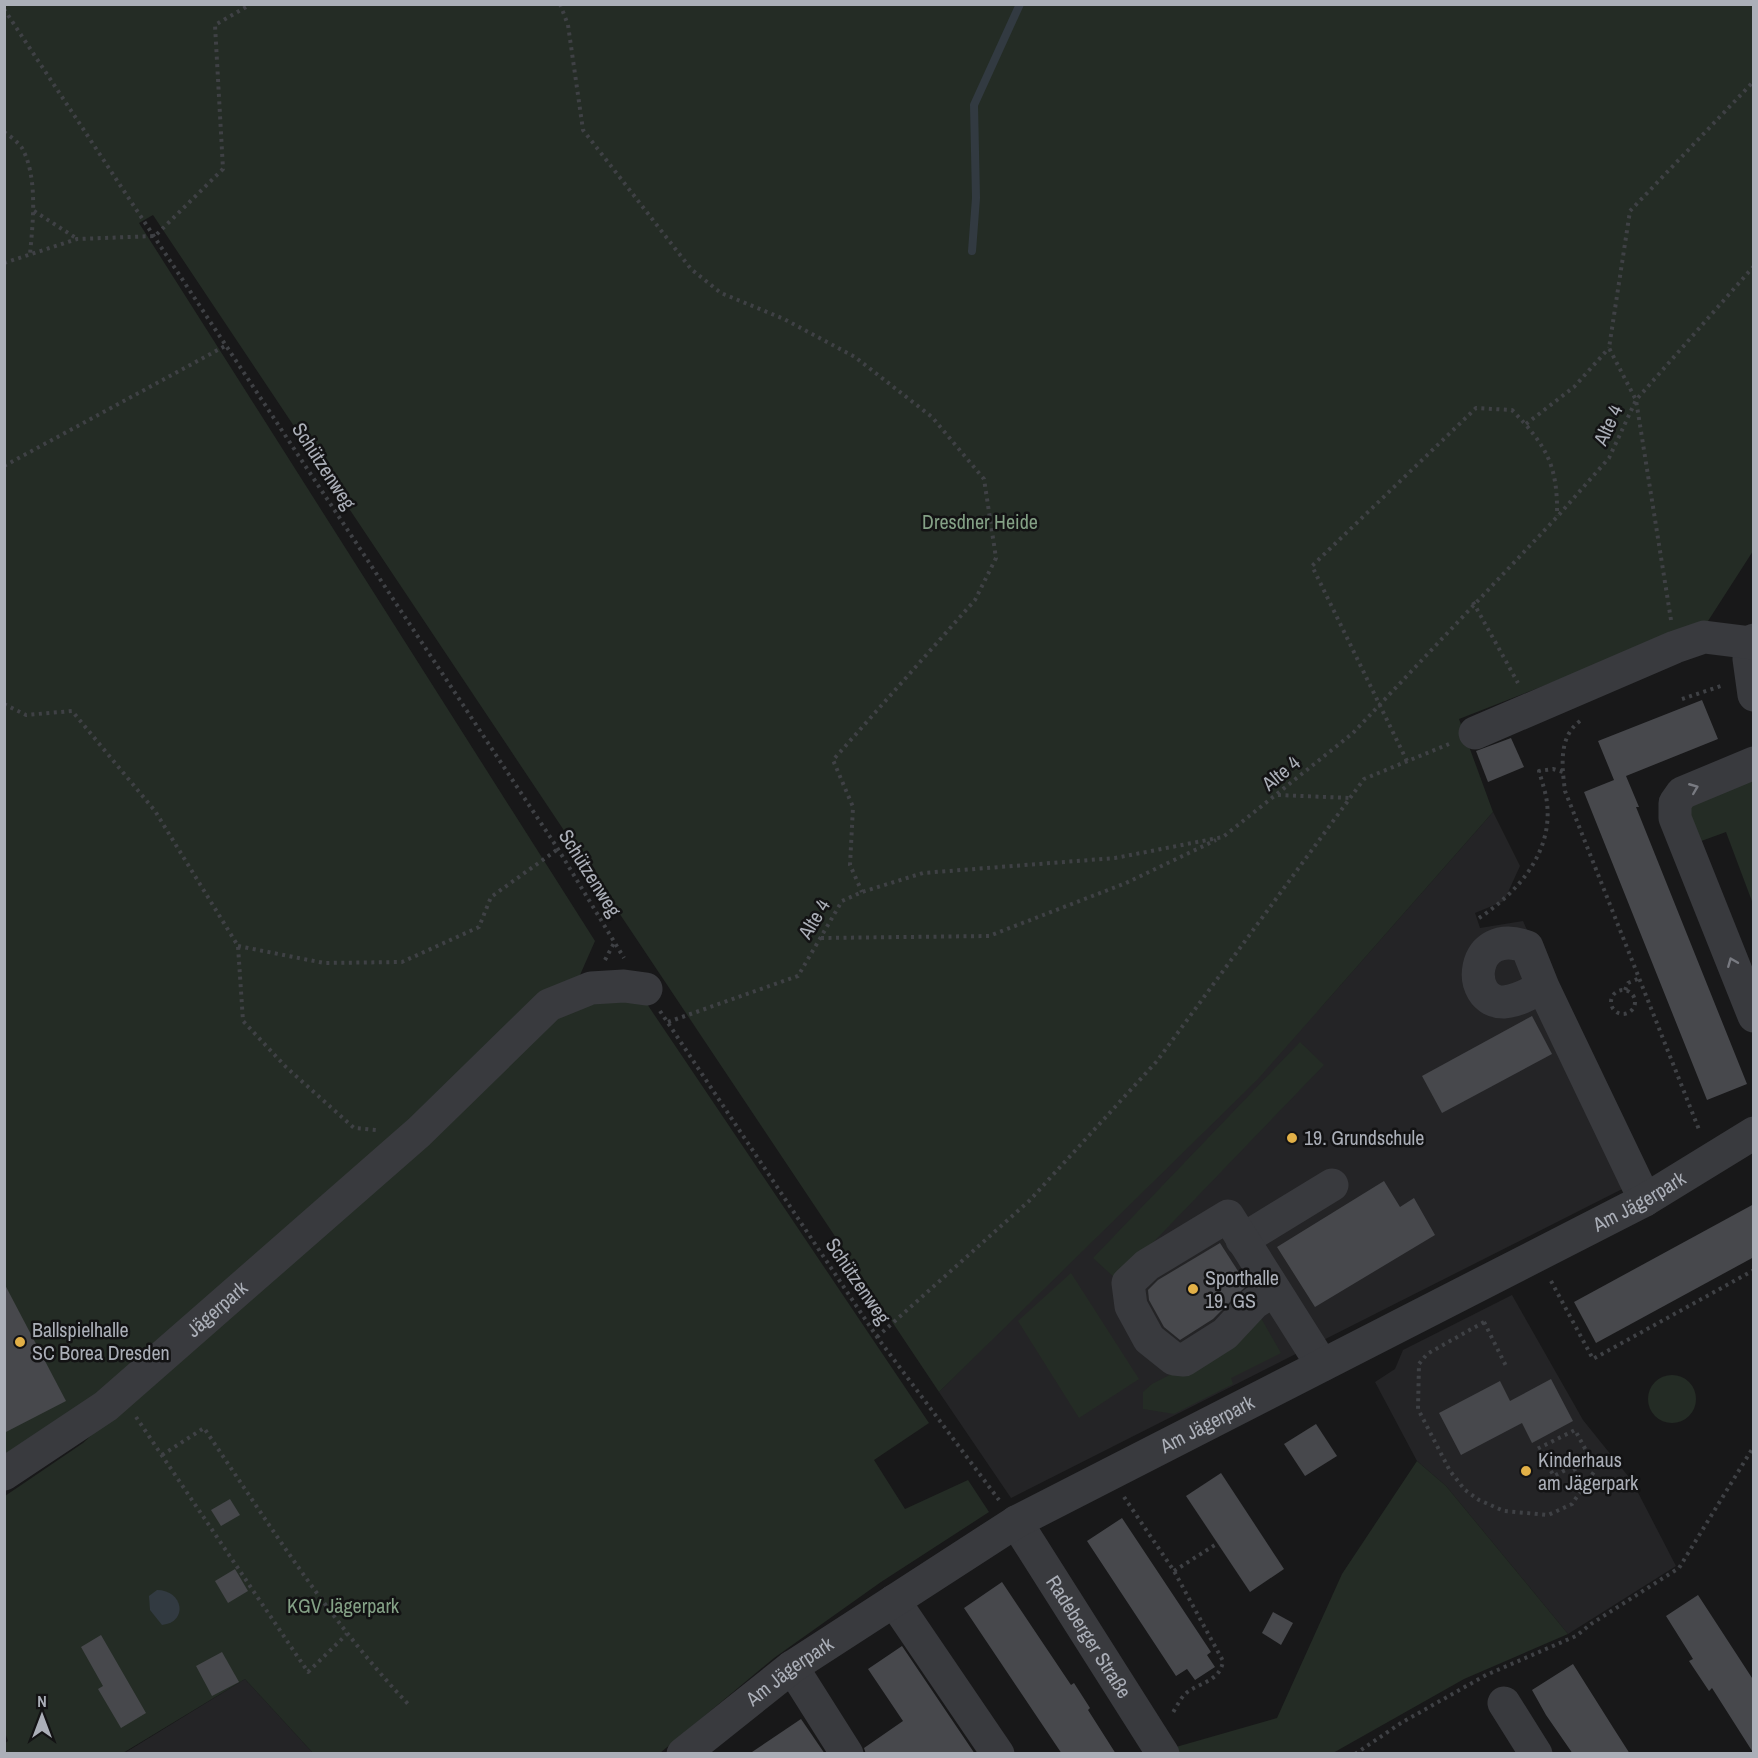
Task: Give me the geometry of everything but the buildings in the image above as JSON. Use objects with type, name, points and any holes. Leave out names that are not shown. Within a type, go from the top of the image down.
[{"type":"street","points":[[1475,733],[1675,647],[1704,637],[1753,642],[1749,676],[1754,695]]},
{"type":"street","points":[[1754,763],[1682,793],[1675,803],[1675,818],[1754,1016]]},
{"type":"street","name":"Jägerpark","points":[[4,1474],[106,1406],[120,1394],[419,1132],[549,1005],[591,988],[624,986],[646,989]]},
{"type":"street","points":[[1543,987],[1645,1200]]},
{"type":"street","name":"Am Jägerpark","points":[[683,1754],[792,1667],[1016,1522],[1645,1200],[1754,1133]]},
{"type":"street","points":[[1242,1240],[1332,1185]]},
{"type":"street","points":[[1274,1290],[1254,1303],[1225,1334],[1184,1360],[1173,1359],[1149,1339],[1131,1306],[1128,1283],[1131,1277],[1184,1240],[1228,1216],[1322,1365]]},
{"type":"street","name":"Radeberger Straße","points":[[1016,1522],[1156,1744]]},
{"type":"street","points":[[894,1601],[998,1754]]},
{"type":"street","points":[[792,1667],[847,1754]]},
{"type":"street","points":[[1504,1703],[1536,1754]]},
{"type":"path","points":[[4,262],[76,238],[155,236],[223,169],[215,25],[251,4]]},
{"type":"path","points":[[560,4],[568,25],[583,130],[691,269],[721,293],[784,319],[855,357],[932,417],[984,479],[996,558],[975,600],[833,760],[853,807],[850,864],[862,892]]},
{"type":"path","name":"Schützenweg","points":[[4,9],[558,849],[615,942]]},
{"type":"path","points":[[1526,424],[1574,387],[1609,348],[1630,211],[1754,81]]},
{"type":"path","points":[[4,132],[21,147],[30,178],[34,212],[30,254]]},
{"type":"path","points":[[34,212],[76,238]]},
{"type":"path","name":"Alte 4","points":[[668,1022],[798,976],[842,901],[862,892],[922,873],[1115,858],[1222,837],[1353,733],[1473,602],[1557,517],[1609,459],[1636,400],[1754,266]]},
{"type":"path","points":[[4,466],[227,345]]},
{"type":"path","points":[[1609,348],[1636,400],[1675,647]]},
{"type":"path","points":[[1407,761],[1312,566],[1476,408],[1512,410],[1526,424],[1548,456],[1558,484],[1557,517]]},
{"type":"path","points":[[1473,602],[1519,684],[1550,686],[1566,694],[1588,716],[1573,727],[1565,740],[1563,772],[1565,791],[1711,1161]]},
{"type":"path","points":[[1682,699],[1714,688]]},
{"type":"path","points":[[4,704],[26,715],[72,711],[155,811],[238,946],[243,1021],[286,1067],[354,1128],[419,1132]]},
{"type":"path","points":[[877,1337],[1030,1200],[1157,1061],[1364,779],[1475,733]]},
{"type":"path","points":[[1479,918],[1504,901],[1521,884],[1537,855],[1547,830],[1547,804],[1539,771],[1553,769],[1563,772]]},
{"type":"path","points":[[1277,795],[1350,798]]},
{"type":"path","points":[[820,938],[989,936],[1126,883],[1222,837]]},
{"type":"path","points":[[238,946],[324,963],[402,962],[479,927],[491,897],[558,849]]},
{"type":"path","points":[[1625,990],[1628,983],[1640,978]]},
{"type":"path","name":"Schützenweg","points":[[646,989],[877,1337],[1016,1522]]},
{"type":"path","points":[[1625,990],[1630,991],[1635,1000],[1633,1009],[1624,1014],[1614,1010],[1611,1001],[1616,992],[1625,990]]},
{"type":"path","points":[[1538,1255],[1593,1359],[1754,1270]]},
{"type":"path","points":[[1469,1291],[1507,1368]]},
{"type":"path","points":[[1484,1322],[1427,1354],[1419,1364],[1418,1409],[1450,1471],[1465,1490],[1479,1500],[1504,1511],[1548,1515],[1572,1504],[1585,1489],[1596,1469],[1575,1430],[1538,1449],[1554,1476],[1573,1466],[1585,1489]]},
{"type":"path","points":[[120,1394],[308,1672],[347,1634]]},
{"type":"path","points":[[162,1455],[204,1428],[311,1587],[347,1634],[410,1706]]},
{"type":"path","points":[[1355,1754],[1401,1723],[1486,1675],[1576,1636],[1679,1568],[1754,1446]]},
{"type":"path","points":[[1109,1474],[1173,1571],[1223,1661],[1222,1669],[1215,1677],[1184,1694],[1156,1744]]},
{"type":"path","points":[[1173,1571],[1218,1543]]},
{"type":"shaded area","name":"19. Grundschule","points":[[1493,812],[1520,866],[1504,901],[1475,913],[1480,928],[1523,921],[1640,1180],[1011,1498],[939,1392],[1322,1006]]},
{"type":"shaded area","name":"Kinderhaus am Jägerpark","points":[[1512,1295],[1583,1420],[1632,1481],[1676,1566],[1568,1634],[1446,1486],[1417,1461],[1375,1382],[1395,1369],[1403,1350]]},
{"type":"shaded area","points":[[157,1590],[166,1591],[177,1600],[179,1613],[171,1623],[162,1625],[150,1610],[149,1596]]},
{"type":"shaded area","points":[[245,1679],[313,1753],[123,1754]]},
{"type":"green space","name":"Dresdner Heide","points":[[5,5],[1753,5],[1753,551],[1708,621],[1459,719],[1493,812],[1258,1079],[939,1392],[153,215],[139,223],[595,941],[580,975],[100,1398],[5,1456]]},
{"type":"green space","points":[[1751,779],[1754,786],[1753,904],[1726,832],[1693,844],[1685,808]]},
{"type":"green space","name":"KGV Jägerpark","points":[[598,997],[643,998],[929,1423],[874,1460],[905,1509],[968,1480],[989,1512],[881,1582],[774,1658],[660,1753],[313,1753],[245,1679],[123,1753],[5,1753],[4,1744],[8,1741],[4,1730],[5,1496],[83,1443],[259,1279],[557,1012]]},
{"type":"green space","points":[[1300,1042],[1324,1065],[1117,1280],[1093,1258]]},
{"type":"green space","points":[[1071,1273],[1139,1379],[1079,1418],[1018,1321]]},
{"type":"green space","points":[[1257,1311],[1281,1353],[1231,1378],[1233,1384],[1174,1414],[1143,1409],[1143,1392],[1152,1384],[1216,1351]]},
{"type":"green space","points":[[1672,1375],[1689,1382],[1696,1399],[1689,1416],[1672,1423],[1655,1416],[1648,1399],[1655,1382]]},
{"type":"green space","points":[[1417,1461],[1446,1486],[1568,1634],[1464,1679],[1333,1753],[1172,1754],[1169,1749],[1277,1718],[1342,1574]]},
{"type":"waterway","points":[[972,251],[976,198],[974,105],[1020,4]]},
{"type":"place","name":"19. Grundschule","points":[[1292,1138]]},
{"type":"place","name":"Sporthalle 19. GS","points":[[1193,1289]]},
{"type":"place","name":"Ballspielhalle SC Borea Dresden","points":[[20,1342]]},
{"type":"place","name":"Kinderhaus am Jägerpark","points":[[1526,1471]]}]
